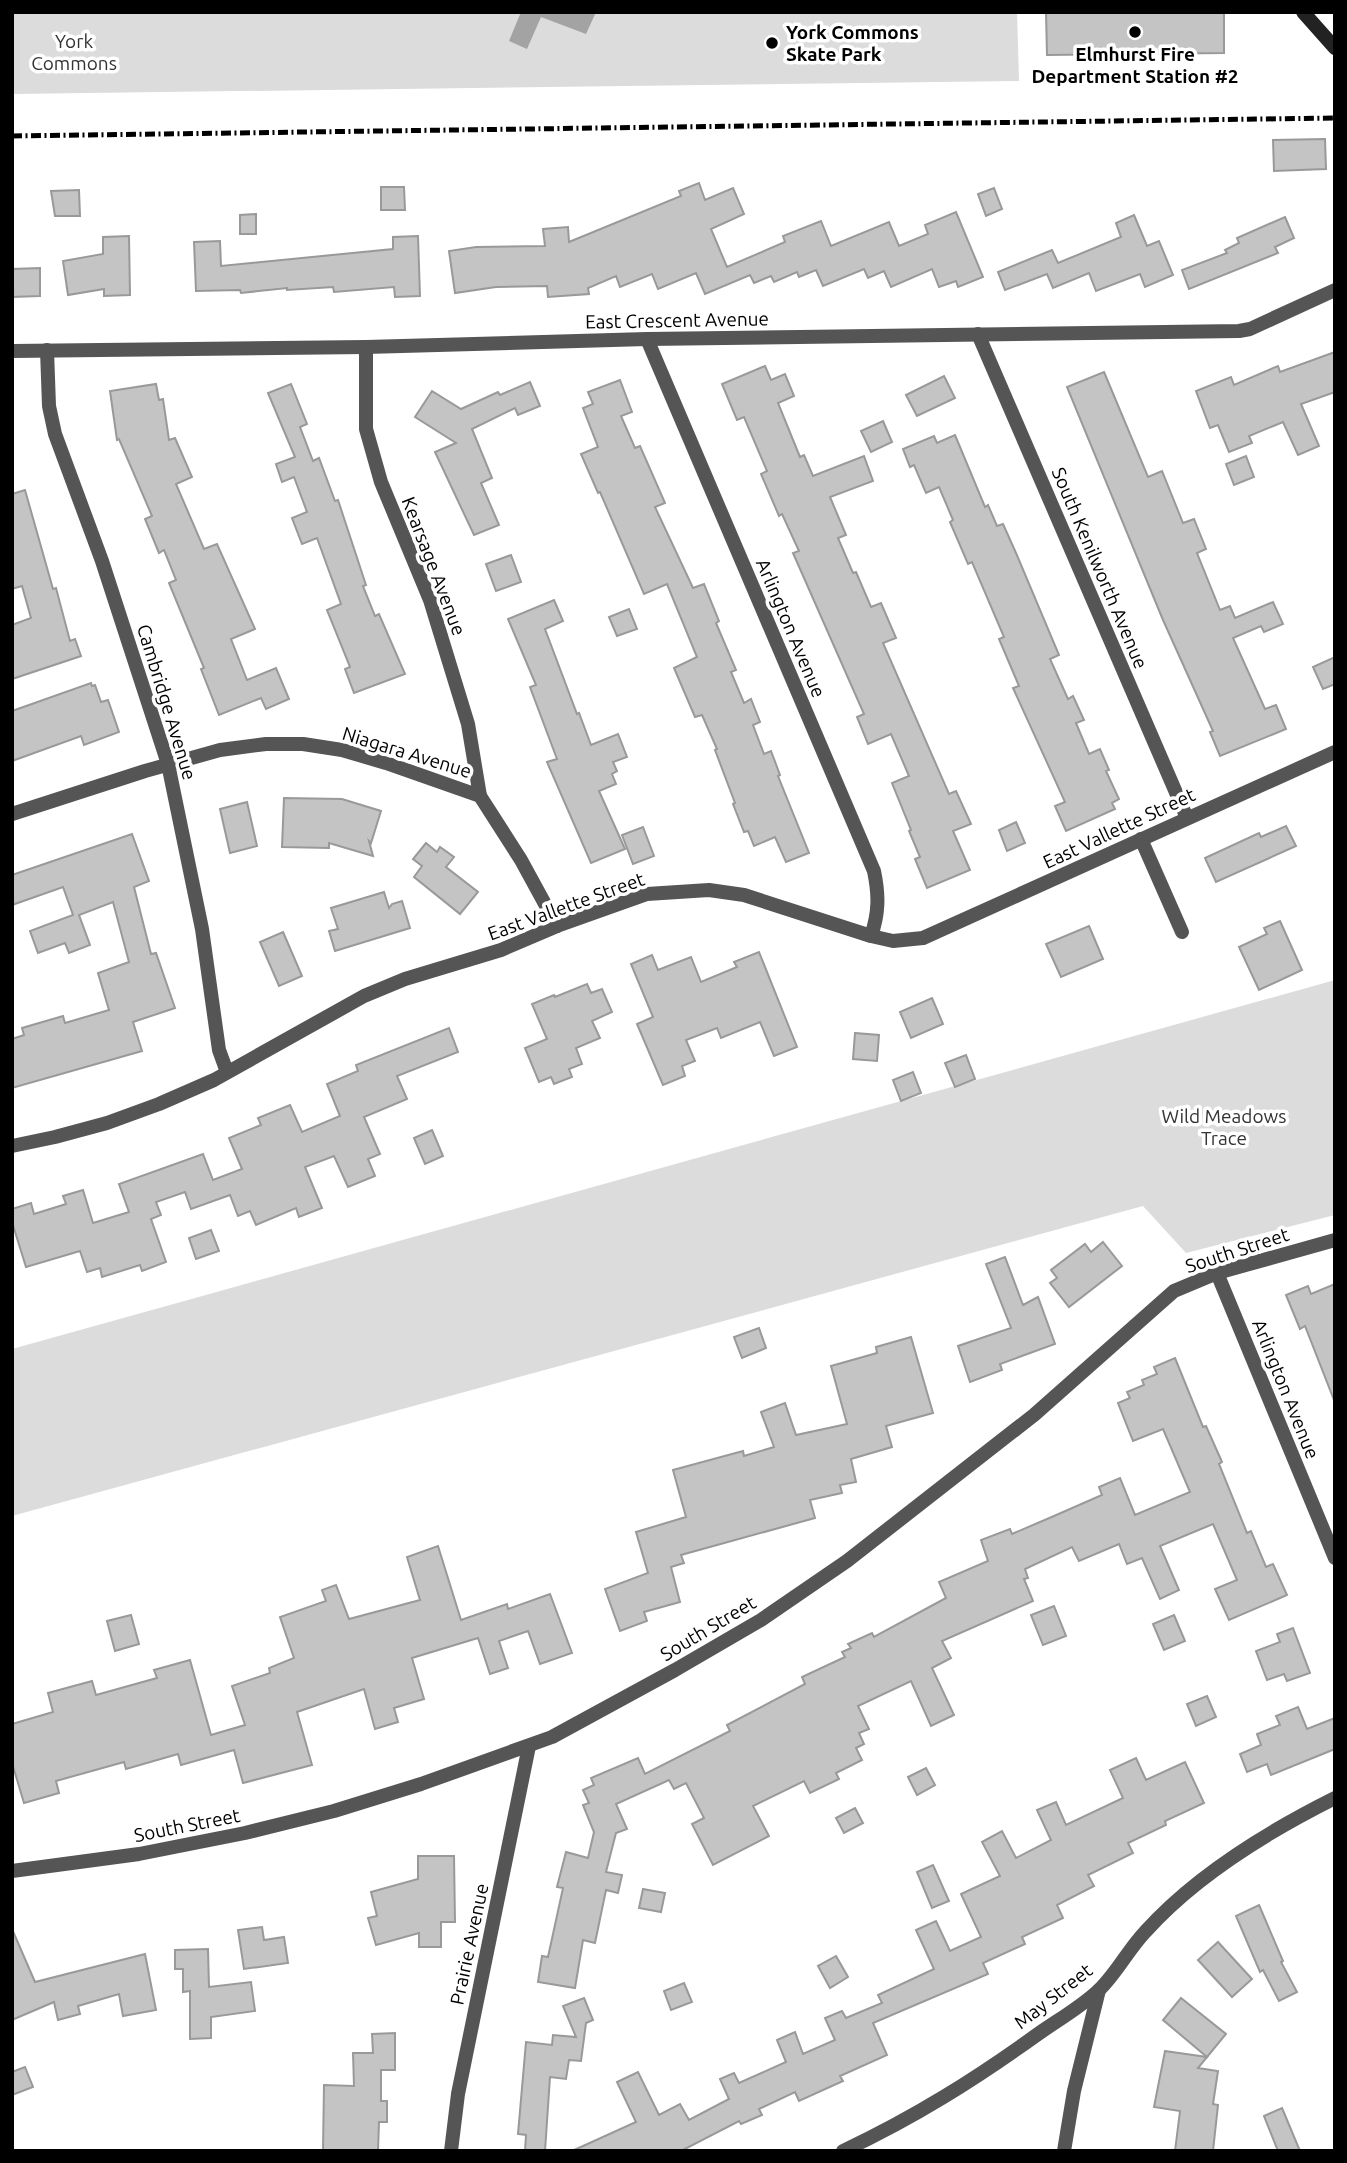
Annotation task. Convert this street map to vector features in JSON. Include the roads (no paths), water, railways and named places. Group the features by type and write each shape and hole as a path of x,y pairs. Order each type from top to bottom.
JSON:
{"main road":[{"path":"1303,12 1329,35 1335,48"}],"street":[{"name":"East Crescent Avenue","path":"12,351 366,348 647,339 1239,331 1250,330 1335,290"},
{"name":"South Kenilworth Avenue","path":"978,334 1187,818"},
{"name":"Arlington Avenue","path":"647,339 874,871 879,895 877,918 871,936"},
{"name":"Kearsage Avenue","path":"366,348 366,429 381,482 434,613 468,724 480,796"},
{"name":"Cambridge Avenue","path":"47,350 49,406 55,434 102,561 169,764 202,929 219,1050 227,1072"},
{"name":"Niagara Avenue","path":"12,814 169,764 237,747 303,744 342,750 386,762 480,796 521,860 557,926"},
{"name":"East Vallette Street","path":"12,1146 107,1123 159,1104 227,1072 364,996 405,979 501,950 557,926 647,894 709,890 744,895 871,936 893,941 923,938 1335,752"},
{"path":"1141,839 1182,932"},
{"name":"South Street","path":"12,1871 139,1854 245,1833 334,1811 421,1784 552,1737 761,1620 847,1562 1034,1415 1174,1291 1217,1273 1335,1240"},
{"name":"Arlington Avenue","path":"1217,1273 1335,1558"},
{"name":"Prairie Avenue","path":"451,2151 458,2094 529,1746"},
{"name":"May Street","path":"843,2151 901,2123 960,2088 1099,1990 1144,1932 1194,1886 1280,1828 1335,1798"},
{"path":"1064,2151 1074,2091 1099,1990"}],"railway":[{"path":"12,136 1335,118"}],"place":[{"name":"Elmhurst Fire Department Station #2","path":"1135,32"},
{"name":"York Commons Skate Park","path":"772,43"}],"park label":[{"name":"York Commons","path":"74,52"},
{"name":"Wild Meadows Trace","path":"1224,1127"}]}
